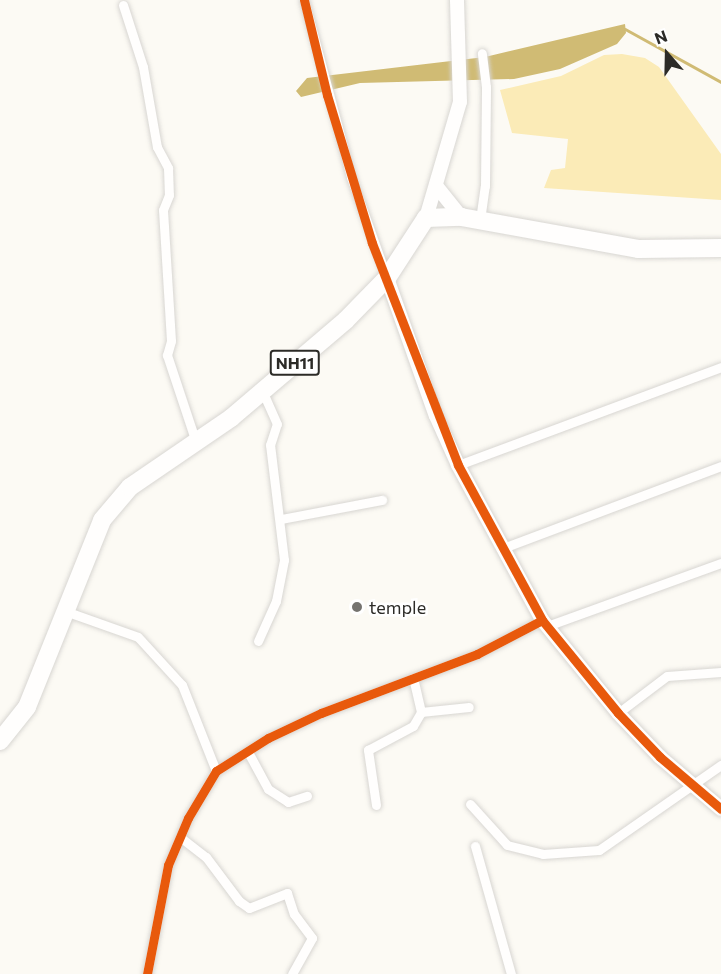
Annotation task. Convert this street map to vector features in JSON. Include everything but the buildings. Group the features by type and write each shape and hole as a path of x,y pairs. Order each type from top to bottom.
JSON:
{"highway":[{"path":"426,218 461,217 639,249 721,248"},
{"name":"NH11","path":"0,741 27,707 102,520 130,487 196,442 262,392 346,320 387,278 426,218"}],"street":[{"path":"304,0 327,95 372,243 387,278 436,416 458,465 544,623 618,713 721,809"},
{"path":"426,218 437,187 460,102 457,0"},
{"path":"123,5 143,67 157,147 168,168 169,195 163,210 171,341 167,355 196,442"},
{"path":"480,220 485,186 486,87 482,53"},
{"path":"437,187 461,217"},
{"path":"458,465 721,367"},
{"path":"258,640 276,601 284,560 281,519 270,445 277,424 262,392"},
{"path":"503,548 721,466"},
{"path":"281,519 382,500"},
{"path":"147,974 168,865 180,837 216,771 321,713 477,654 544,623 721,563"},
{"path":"65,611 138,637 182,685 216,771"},
{"path":"618,713 667,676 721,672"},
{"path":"376,805 368,750 413,726 421,712 413,678"},
{"path":"421,712 469,707"},
{"path":"248,752 268,789 288,802 307,796"},
{"path":"470,804 507,844 543,854 599,850 721,765"},
{"path":"180,837 206,857 239,901 249,908 287,893 294,914 312,938 292,974"},
{"path":"475,846 511,974"}],"shaded area":[{"path":"625,24 626,33 617,44 560,69 514,79 360,83 301,97 296,91 307,78 485,57"},
{"path":"622,54 645,58 659,67 721,154 721,200 544,188 551,170 565,168 568,139 512,133 500,90 561,76 604,55"}],"waterway":[{"path":"625,29 721,82"}],"cycle path":[{"path":"304,0 327,95 372,243 458,465 542,620 618,713 660,757 721,809"},
{"path":"147,974 168,865 188,818 216,771 268,738 321,713 477,654 542,620"}],"place":[{"name":"temple","path":"357,607"}]}
